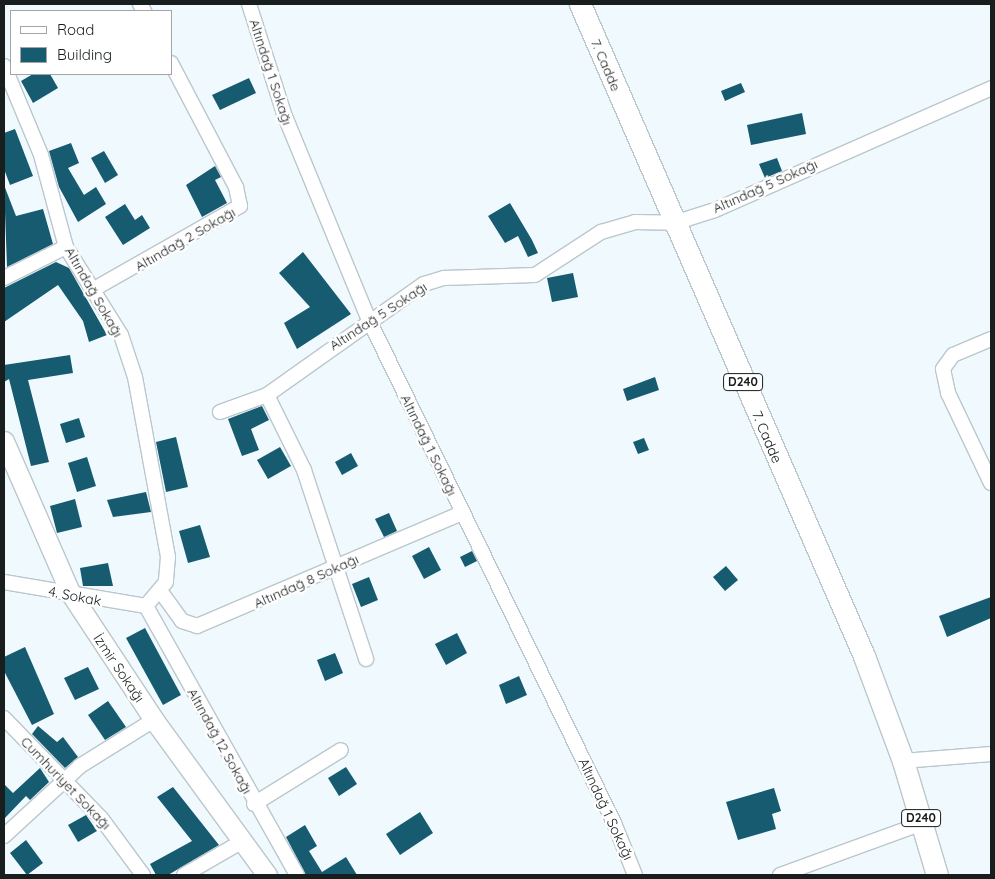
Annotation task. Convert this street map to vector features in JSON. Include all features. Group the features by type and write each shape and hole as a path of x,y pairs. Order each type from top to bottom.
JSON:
{"main road":[{"name":"7. Cadde","path":"580,4 864,656 903,761"},
{"name":"D240","path":"903,761 923,822 937,875"}],"street":[{"name":"Altındağ 1 Sokağı","path":"249,4 284,114 368,320 614,823 635,875"},
{"name":"Altındağ 2 Sokağı","path":"94,290 240,206 236,187 172,65"},
{"name":"Altındağ Sokağı","path":"4,66 41,155 66,247 121,335 134,377 166,539 168,571 161,592"},
{"name":"Altındağ 5 Sokağı","path":"220,412 267,396 368,320 434,281 523,278 601,232 635,222 674,223 759,192 830,156 991,88"},
{"path":"4,278 66,247"},
{"path":"991,339 953,355 942,369 948,394 991,484"},
{"path":"267,396 301,464 333,569 366,659"},
{"name":"İzmir Sokağı","path":"4,441 71,594 154,720 267,875"},
{"name":"Altındağ 8 Sokağı","path":"161,592 182,621 197,626 462,512"},
{"name":"4. Sokak","path":"4,582 146,606"},
{"path":"146,606 161,592"},
{"name":"Altındağ 12 Sokağı","path":"146,606 254,804 297,875"},
{"name":"Cumhuriyet Sokağı","path":"4,718 101,818 143,875"},
{"path":"4,836 64,781 154,720"},
{"path":"254,804 341,750"},
{"path":"903,761 991,754"},
{"path":"780,875 923,822"},
{"path":"184,875 243,841"}],"building":[{"path":"31,75 51,75 58,88 33,103 21,81"},
{"path":"249,78 256,93 220,110 212,95"},
{"path":"741,83 745,92 725,101 721,91"},
{"path":"802,113 806,134 751,145 747,125"},
{"path":"15,129 33,176 10,185 4,169 4,133"},
{"path":"71,143 79,163 68,168 84,195 96,187 106,204 78,222 59,187 49,151"},
{"path":"104,151 118,175 105,183 91,158"},
{"path":"777,158 782,171 765,178 759,164"},
{"path":"215,166 221,177 215,180 227,203 202,217 186,185"},
{"path":"4,185 16,216 43,209 53,244 7,267"},
{"path":"510,203 538,253 528,257 518,236 505,243 488,216"},
{"path":"125,204 135,220 142,215 150,228 123,245 105,217"},
{"path":"303,252 351,314 297,349 284,323 310,307 279,273"},
{"path":"56,262 69,268 107,335 89,342 83,321 58,285 4,322 4,288"},
{"path":"573,273 578,297 552,302 547,278"},
{"path":"70,355 73,373 28,380 49,462 31,466 9,379 4,382 4,365"},
{"path":"655,377 659,390 627,401 623,389"},
{"path":"262,406 269,420 251,429 259,450 242,456 228,419"},
{"path":"79,418 85,437 66,443 60,424"},
{"path":"176,437 188,487 166,492 156,442"},
{"path":"644,438 649,450 638,454 633,442"},
{"path":"280,447 291,466 268,479 257,460"},
{"path":"351,453 358,466 342,475 335,462"},
{"path":"87,457 96,486 77,492 68,463"},
{"path":"146,492 151,512 113,517 107,500"},
{"path":"75,499 82,527 57,533 50,506"},
{"path":"389,513 397,531 384,537 375,519"},
{"path":"200,525 210,557 188,563 179,531"},
{"path":"429,547 441,570 424,579 412,556"},
{"path":"472,551 477,561 465,567 460,557"},
{"path":"108,563 113,586 83,586 80,568"},
{"path":"726,566 738,580 725,591 713,577"},
{"path":"369,577 378,600 361,607 352,584"},
{"path":"991,597 991,618 947,637 939,616"},
{"path":"145,628 181,695 163,705 126,638"},
{"path":"457,633 467,653 446,665 435,644"},
{"path":"25,647 54,714 32,725 4,671 4,657"},
{"path":"335,653 343,673 325,681 317,660"},
{"path":"88,667 99,689 75,700 64,678"},
{"path":"519,676 527,695 506,704 499,685"},
{"path":"108,701 126,727 105,740 88,715"},
{"path":"38,726 57,742 63,737 78,757 65,768 32,734"},
{"path":"346,767 357,784 339,796 328,778"},
{"path":"40,768 49,782 30,800 26,796 4,819 4,784 13,793"},
{"path":"173,787 219,845 168,875 156,875 150,864 192,841 157,797"},
{"path":"774,788 781,811 772,814 776,829 738,840 726,802"},
{"path":"420,812 433,833 400,855 386,834"},
{"path":"86,815 97,831 78,842 68,825"},
{"path":"305,825 317,846 309,851 322,872 346,857 357,875 306,875 286,837"},
{"path":"26,840 43,863 27,875 10,853"}]}
